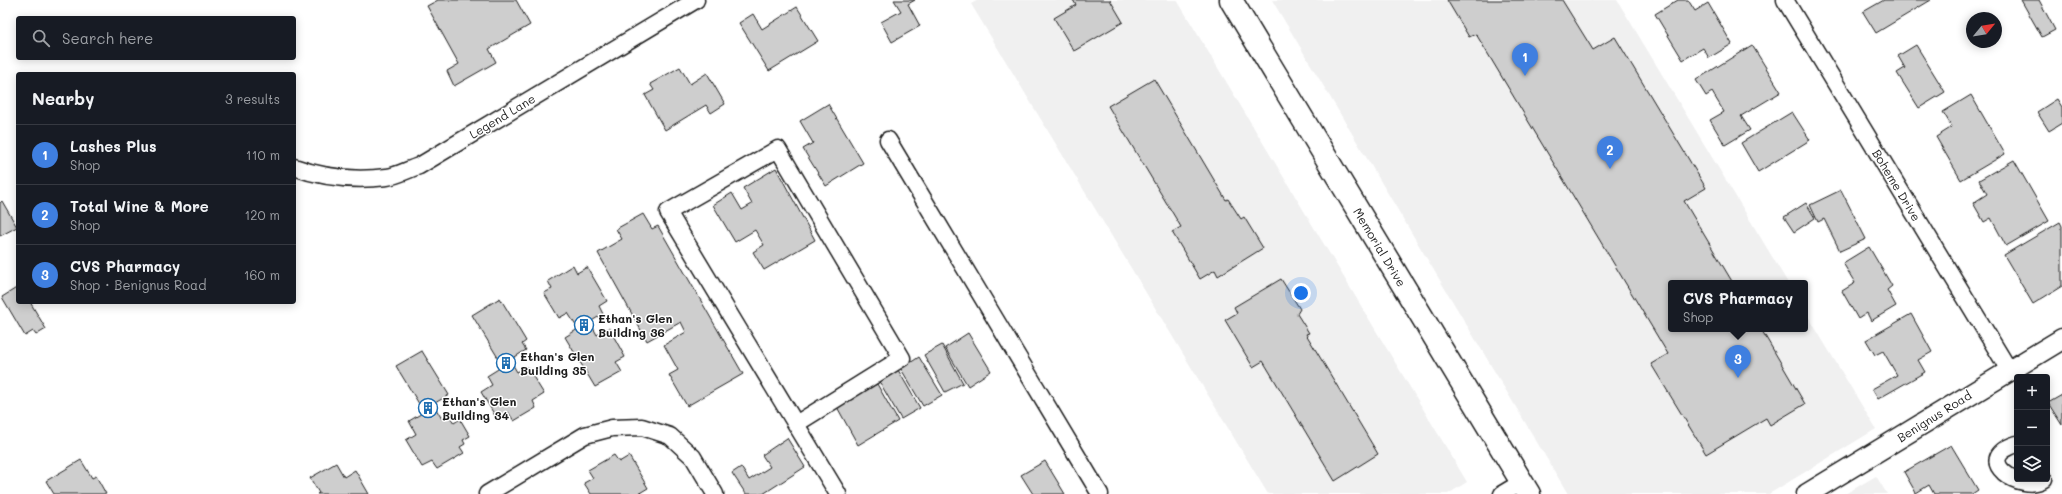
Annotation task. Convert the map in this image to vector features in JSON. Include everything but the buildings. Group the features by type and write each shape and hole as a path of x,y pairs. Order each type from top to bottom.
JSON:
{"main road":[{"name":"Memorial Drive","path":"1231,0 1526,488"}],"street":[{"name":"Legend Lane","path":"296,168 312,174 345,179 388,177 419,166 696,0"},
{"name":"Boheme Drive","path":"1785,0 2009,370"},
{"path":"888,140 1100,494"},
{"path":"796,424 902,358 778,149 668,212 838,494"},
{"name":"Benignus Road","path":"1807,494 2062,339"},
{"path":"487,494 585,435 612,428 642,427 670,436 693,457 715,494"},
{"path":"2014,445 2008,448 1999,461 1999,476 2003,483 2015,492 2030,491 2041,487"},
{"path":"1502,494 1526,488"}],"shaded area":[{"path":"978,0 1177,0 1467,482 1448,494 1268,494 971,4"},
{"path":"1272,0 1617,0 1786,280 1668,280 1668,332 1808,332 1808,316 1876,429 1769,494 1568,494"},
{"path":"1876,476 1887,494 1845,494"}],"place":[{"name":"Lashes Plus","path":"1525,76"},
{"name":"Total Wine & More","path":"1610,169"},
{"name":"Ethan's Glen Building 36","path":"584,325"},
{"name":"Ethan's Glen Building 35","path":"506,363"},
{"name":"CVS Pharmacy","path":"1738,378"},
{"name":"Ethan's Glen Building 34","path":"428,408"}]}
